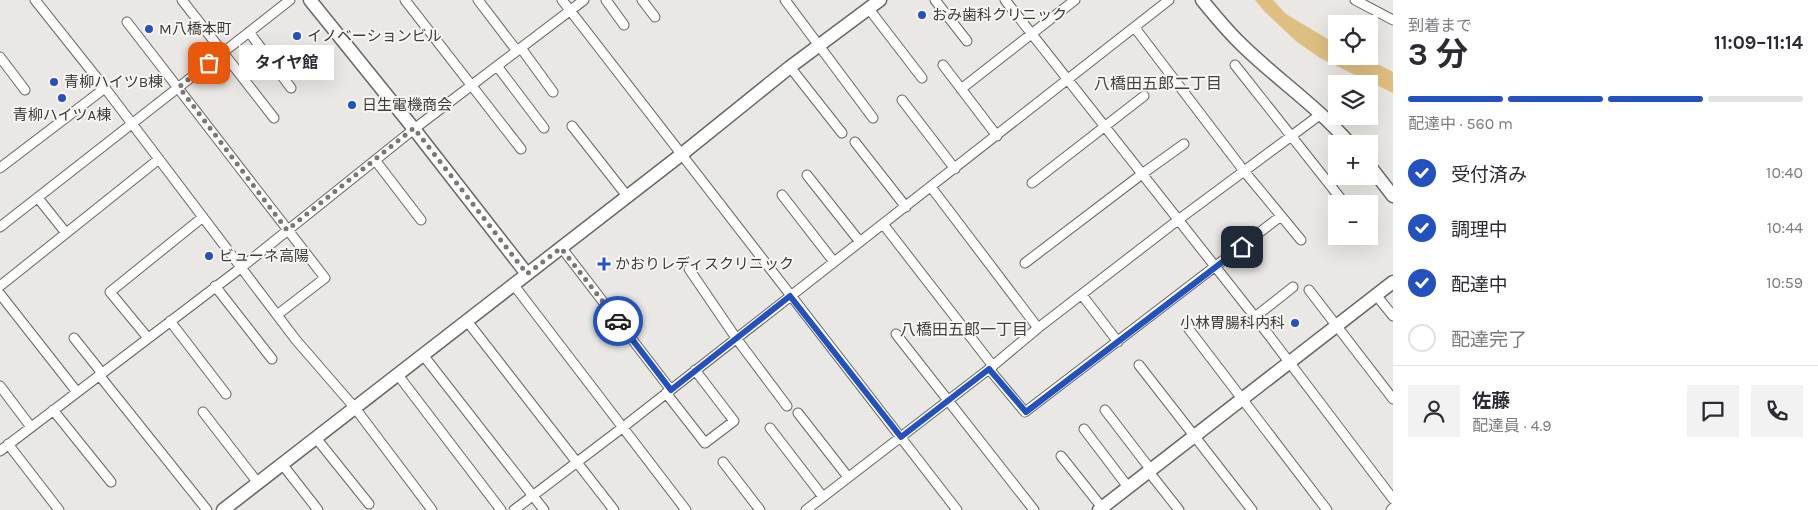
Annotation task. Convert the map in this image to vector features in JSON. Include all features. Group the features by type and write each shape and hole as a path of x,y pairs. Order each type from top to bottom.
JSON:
{"street":[{"path":"35,0 242,266 296,340 355,408 432,510"},
{"path":"182,0 224,51 274,118"},
{"path":"0,227 290,0"},
{"path":"310,0 414,128 527,274"},
{"path":"405,0 521,150"},
{"path":"478,0 553,92"},
{"path":"562,0 957,510"},
{"path":"0,451 242,266 414,128 584,0"},
{"path":"606,0 624,25"},
{"path":"642,0 655,17"},
{"path":"785,0 873,118"},
{"path":"223,510 682,154 790,66 880,0"},
{"path":"935,0 967,42"},
{"path":"1005,0 1255,317 1393,499"},
{"path":"961,89 1075,0"},
{"path":"514,510 577,463 1170,0"},
{"path":"1202,0 1243,47 1322,114 1342,135"},
{"path":"1355,0 1393,20"},
{"path":"869,9 922,78"},
{"path":"127,22 325,278 277,315"},
{"path":"1135,28 1244,171 1301,240"},
{"path":"248,32 291,88"},
{"path":"0,57 26,90"},
{"path":"1235,65 1338,195"},
{"path":"497,66 544,128"},
{"path":"790,66 842,133"},
{"path":"943,66 997,136"},
{"path":"0,168 105,88"},
{"path":"1032,183 1144,96"},
{"path":"902,100 955,169"},
{"path":"806,510 1178,220 1322,114"},
{"path":"572,126 627,196"},
{"path":"855,142 906,207"},
{"path":"1025,264 1184,144"},
{"path":"0,286 159,159"},
{"path":"375,160 421,220"},
{"path":"807,175 860,242"},
{"path":"1378,177 1393,196"},
{"path":"931,187 1038,328"},
{"path":"782,195 834,262"},
{"path":"38,198 66,233"},
{"path":"883,224 1026,412 1281,216"},
{"path":"148,338 110,292 203,217"},
{"path":"561,248 668,391 704,444 734,421 695,370"},
{"path":"689,269 736,338 787,406"},
{"path":"1061,456 1102,509 1393,282"},
{"path":"513,284 686,510"},
{"path":"216,286 272,359"},
{"path":"1255,317 1293,287"},
{"path":"1310,290 1393,399"},
{"path":"0,294 77,392"},
{"path":"1082,295 1118,342"},
{"path":"1376,295 1393,316"},
{"path":"170,321 226,394"},
{"path":"467,321 614,510"},
{"path":"1188,328 1241,400 1327,510"},
{"path":"896,334 1034,510"},
{"path":"74,338 207,510"},
{"path":"423,355 544,510"},
{"path":"1139,365 1252,510"},
{"path":"398,375 501,510"},
{"path":"0,386 31,427"},
{"path":"53,410 111,482"},
{"path":"1105,410 1179,510"},
{"path":"203,412 258,483"},
{"path":"798,413 848,477"},
{"path":"770,428 823,496"},
{"path":"1084,429 1128,487"},
{"path":"316,438 368,504"},
{"path":"8,444 58,510"},
{"path":"723,462 760,510"},
{"path":"282,464 318,510"}],"shaded area":[{"path":"1255,0 1273,0 1286,14 1328,39 1328,62 1297,42"},
{"path":"1378,64 1393,72 1393,93 1378,86 1378,75 1355,75 1335,65"}],"way so far":[{"path":"209,63 179,87 287,230 414,128 527,274 561,248 618,321"}],"place":[{"name":"おみ歯科クリニック","path":"922,15"},
{"name":"M八橋本町","path":"149,29"},
{"name":"イノベーションビル","path":"297,36"},
{"name":"タイヤ館","path":"209,63"},
{"name":"青柳ハイツB棟","path":"54,82"},
{"name":"青柳ハイツA棟","path":"62,98"},
{"name":"日生電機商会","path":"352,105"},
{"name":"ビューネ高陽","path":"209,256"},
{"name":"かおりレディスクリニック","path":"604,264"},
{"name":"小林胃腸科内科","path":"1295,323"}],"district":[{"name":"八橋田五郎二丁目","path":"1158,83"},
{"name":"八橋田五郎一丁目","path":"964,329"}],"route":[{"path":"618,321 671,390 790,296 901,437 989,369 1026,412 1242,247"}]}
